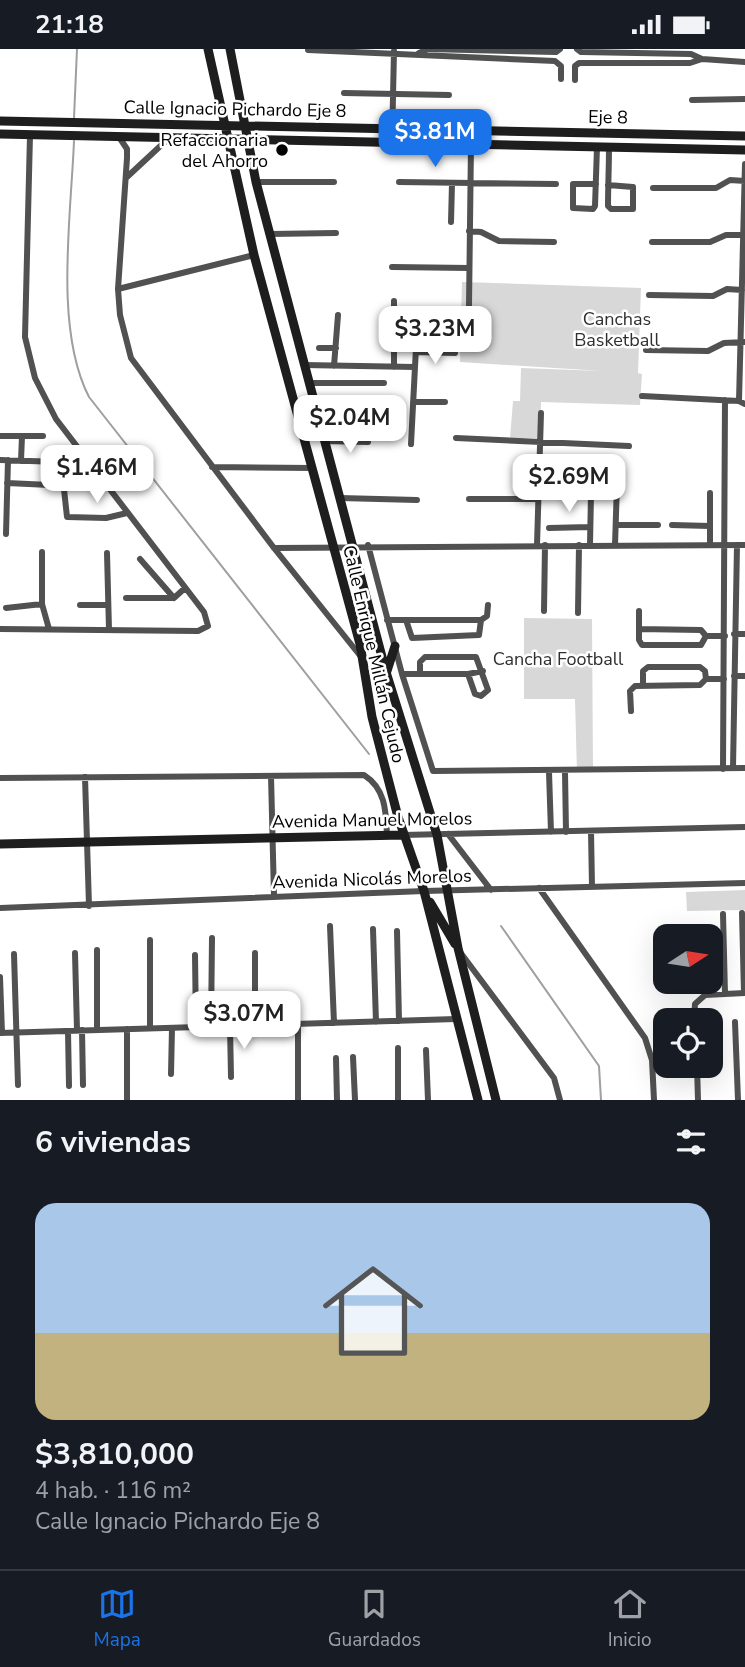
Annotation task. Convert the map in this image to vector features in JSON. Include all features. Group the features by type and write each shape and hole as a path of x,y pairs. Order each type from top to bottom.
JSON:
{"main road":[{"name":"Calle Enrique Millán Cejudo","path":"208,49 254,255 363,660 372,717 403,835 424,891"},
{"name":"Calle Enrique Millán Cejudo","path":"230,49 256,182 386,672 437,835 458,948"},
{"name":"Calle Ignacio Pichardo Eje 8","path":"0,121 470,129"},
{"name":"Eje 8","path":"470,129 745,136"},
{"name":"Calle Ignacio Pichardo Eje 8","path":"0,134 471,144"},
{"name":"Eje 8","path":"471,144 745,150"},
{"path":"386,672 395,646"},
{"name":"Avenida Manuel Morelos","path":"0,844 403,835"},
{"path":"424,891 458,948 496,1100"},
{"path":"424,891 478,1100"}],"street":[{"path":"419,54 428,49 556,52 560,49"},
{"path":"577,49 581,52 691,54 702,59 745,62"},
{"path":"307,50 394,51 429,57 555,61 561,67 561,79"},
{"path":"392,142 394,51"},
{"path":"575,80 575,66 579,63 690,63 702,59"},
{"path":"344,93 449,95"},
{"path":"692,100 745,99"},
{"path":"0,629 198,631 208,625 204,612 89,463 44,399 25,337 30,135"},
{"path":"119,136 127,149 127,177 118,289 123,335 136,368 363,660"},
{"path":"127,177 170,137"},
{"path":"469,306 471,144"},
{"path":"596,184 575,184 573,208 594,208 596,184 597,147"},
{"path":"608,185 630,185 634,189 633,209 609,208 608,185 609,147"},
{"path":"642,396 742,403 745,164"},
{"path":"653,188 716,188 730,180 744,181"},
{"path":"256,182 334,183"},
{"path":"399,182 556,184"},
{"path":"451,222 452,183"},
{"path":"470,231 481,232 499,241 554,241"},
{"path":"270,234 336,233"},
{"path":"652,242 710,242 726,235 743,235"},
{"path":"118,289 254,255"},
{"path":"393,267 469,268"},
{"path":"649,295 713,296 727,289 742,290"},
{"path":"394,301 394,367"},
{"path":"411,444 418,309"},
{"path":"334,366 338,315"},
{"path":"646,350 708,351 724,343 743,342"},
{"path":"320,348 336,348"},
{"path":"416,352 455,353"},
{"path":"304,365 415,367"},
{"path":"309,383 384,383"},
{"path":"723,769 725,400"},
{"path":"413,402 444,402"},
{"path":"541,413 538,499 544,611"},
{"path":"0,436 43,436"},
{"path":"21,461 22,436"},
{"path":"456,438 629,446"},
{"path":"324,441 369,442"},
{"path":"6,534 7,483 4,460 89,463"},
{"path":"212,467 312,468"},
{"path":"63,480 67,517 106,518 127,513"},
{"path":"7,483 50,485"},
{"path":"615,545 617,484"},
{"path":"710,493 710,545"},
{"path":"590,545 591,494"},
{"path":"340,498 417,500"},
{"path":"469,499 538,499"},
{"path":"615,525 658,524"},
{"path":"671,525 710,526"},
{"path":"549,528 590,527"},
{"path":"274,548 368,545 745,545"},
{"path":"368,545 402,674 433,771 565,772 745,768"},
{"path":"578,613 579,545"},
{"path":"733,768 737,545"},
{"path":"42,552 42,604 50,629"},
{"path":"107,553 109,630"},
{"path":"140,559 174,598"},
{"path":"126,598 174,598 185,588"},
{"path":"6,608 42,604"},
{"path":"80,605 108,605"},
{"path":"387,620 481,620 488,614 488,605"},
{"path":"639,611 639,642 644,645 701,645 706,636"},
{"path":"406,620 412,638 479,635 481,620"},
{"path":"639,629 701,630 706,636"},
{"path":"734,634 745,634"},
{"path":"706,636 725,636"},
{"path":"420,674 420,661 425,657 476,657 488,692 481,696 475,694 468,674"},
{"path":"643,685 643,671 648,667 700,667 705,671 706,679"},
{"path":"402,674 468,674 483,671"},
{"path":"734,676 745,676"},
{"path":"631,711 631,688 643,685 700,685 706,679 724,679"},
{"path":"549,772 551,832"},
{"path":"565,772 566,832"},
{"path":"0,778 355,774 372,780 383,800 387,836"},
{"path":"271,776 274,896"},
{"path":"85,777 89,906"},
{"name":"Avenida Manuel Morelos","path":"403,835 745,827"},
{"path":"591,831 592,887"},
{"path":"448,834 491,890"},
{"name":"Avenida Nicolás Morelos","path":"0,908 274,896 745,883"},
{"path":"539,888 645,1038 652,1060 654,1100"},
{"path":"695,1008 699,999 745,993 742,913"},
{"path":"723,914 725,994"},
{"path":"330,926 334,1023"},
{"path":"373,929 376,1022"},
{"path":"397,931 399,1021"},
{"path":"211,1027 212,938"},
{"path":"150,940 150,1028"},
{"path":"458,948 554,1078 560,1100"},
{"path":"97,950 97,1030"},
{"path":"75,953 83,1085"},
{"path":"255,953 255,1025"},
{"path":"14,954 18,1085"},
{"path":"195,955 196,1027"},
{"path":"0,977 1,1033 456,1019"},
{"path":"735,1022 738,1100"},
{"path":"298,1024 298,1100"},
{"path":"230,1026 231,1077"},
{"path":"171,1074 172,1028"},
{"path":"127,1029 127,1100"},
{"path":"68,1031 69,1086"},
{"path":"398,1048 398,1100"},
{"path":"426,1050 428,1100"},
{"path":"353,1057 355,1100"},
{"path":"336,1058 337,1100"},
{"path":"697,1078 698,1100"}],"green space":[{"name":"Canchas Basketball","path":"462,282 641,288 638,373 642,374 640,405 541,402 540,438 510,438 513,401 520,401 521,368 602,371 460,362"},
{"name":"Cancha Football","path":"524,618 592,619 593,771 577,772 575,699 524,699"},
{"path":"745,890 745,910 687,911 686,892"}],"waterway":[{"path":"74,118 77,49"},
{"path":"74,141 68,237 68,306 71,339 78,370 89,397 369,754"},
{"path":"501,926 599,1066 601,1100"}],"place":[{"name":"Refaccionaria del Ahorro","path":"282,150"}]}
